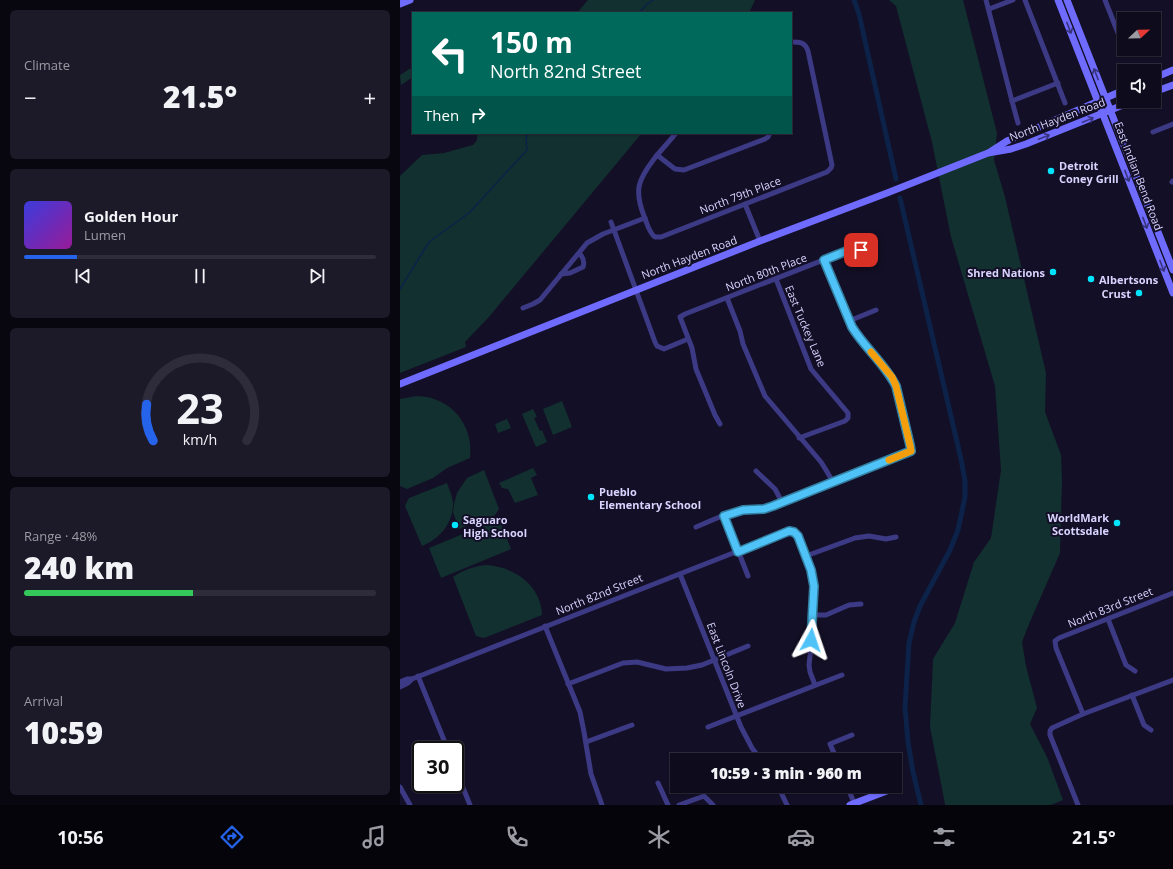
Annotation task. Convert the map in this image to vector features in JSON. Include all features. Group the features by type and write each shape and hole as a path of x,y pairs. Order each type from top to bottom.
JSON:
{"main road":[{"path":"400,4 410,0"},
{"name":"East Indian Bend Road","path":"1058,0 1173,293"},
{"name":"East Indian Bend Road","path":"1067,0 1173,270"},
{"path":"1161,75 1173,70"},
{"path":"1161,89 1173,85"},
{"name":"North Hayden Road","path":"988,154 1007,141 1117,93"},
{"name":"North Hayden Road","path":"400,384 760,241 988,154 1011,149 1117,107"},
{"path":"853,804 881,793"}],"street":[{"path":"986,0 1018,123"},
{"path":"989,9 1013,0"},
{"path":"1025,0 1065,103"},
{"path":"1105,0 1117,30"},
{"name":"North 79th Place","path":"645,218 650,232 655,237 661,237 827,172 831,168 832,165 828,144 808,51 804,44 792,42"},
{"path":"1012,101 1058,83"},
{"path":"1153,132 1173,124"},
{"path":"523,308 537,302 579,253 583,246 591,240 645,218 638,196 643,173 675,134"},
{"path":"658,155 675,168 684,170 765,139 770,134"},
{"path":"745,204 760,241"},
{"path":"611,222 655,342 660,348 664,349 688,339 694,353 696,369 720,424"},
{"name":"North 80th Place","path":"688,339 680,317 685,314 849,250 861,250"},
{"path":"561,274 570,273 583,267 583,257 579,253"},
{"path":"696,527 743,510 764,509 911,451 896,386 892,377 856,335 824,260"},
{"name":"East Tuckey Lane","path":"776,279 811,369 848,413 848,418 845,421 799,438"},
{"path":"727,298 740,331 743,344 765,396 799,438 821,462 833,482"},
{"path":"849,321 876,310"},
{"path":"756,471 775,489 782,502"},
{"path":"724,516 748,576"},
{"name":"North 82nd Street","path":"400,687 418,676 789,531 794,532 798,536 806,556"},
{"path":"815,685 809,665 814,586 811,570 806,556 855,538 869,536 886,539 896,537"},
{"name":"East Lincoln Drive","path":"680,574 736,716 745,736 756,753"},
{"name":"North 83rd Street","path":"1083,714 1056,648 1055,641 1059,638 1173,593"},
{"path":"813,615 826,614 849,605 861,604"},
{"path":"1108,619 1126,665 1135,671"},
{"path":"545,626 582,719 588,765 602,805"},
{"path":"568,684 622,663 644,663 661,668 677,669 695,666 714,660 748,646"},
{"path":"708,727 842,675"},
{"path":"418,676 444,741"},
{"name":"North 82nd Street","path":"400,682 407,679 412,679"},
{"path":"1078,805 1050,735 1052,728 1083,714 1173,680"},
{"path":"1132,695 1144,725 1151,730"},
{"path":"586,742 632,724"},
{"path":"833,753 830,744 852,735"},
{"path":"658,783 668,805"},
{"path":"400,787 410,805"},
{"path":"464,793 468,804"},
{"path":"781,793 787,805"},
{"path":"849,793 853,804"},
{"path":"679,805 704,796 713,805"}],"green space":[{"path":"588,0 755,0 749,12 578,12"},
{"path":"889,0 963,0 997,133 994,160 1005,197 1046,373 1045,412 1061,455 1062,480 1060,553 1022,642 1026,666 1037,708 1030,724 1047,757 1063,800 1051,805 945,805 930,727 933,659 955,623 974,562 991,538 1001,470 995,386 951,237 932,142 896,6"},
{"path":"411,68 412,78 401,85 400,75"},
{"path":"477,134 641,134 488,318 465,342 466,347 400,373 400,176 422,155 444,153 473,145 477,140"},
{"path":"417,396 440,401 450,407 458,415 464,424 468,435 470,458 447,468 433,478 407,489 400,486 400,399"},
{"path":"562,401 572,427 553,435 543,409"},
{"path":"533,409 537,417 534,418 540,431 542,430 547,442 536,447 522,414"},
{"path":"507,419 511,428 498,433 495,424"},
{"path":"533,468 537,475 531,478 538,495 515,503 508,489 502,488 499,483"},
{"path":"484,470 499,509 495,515 459,529 453,512 457,493 467,478"},
{"path":"447,483 453,502 451,516 445,529 435,539 422,546 405,506 409,498"},
{"path":"499,519 511,549 441,578 429,548"},
{"path":"487,565 507,569 524,580 537,595 542,615 484,638 476,636 453,577 469,569"}],"waterway":[{"path":"640,12 653,0"},
{"path":"854,0 859,14 896,179"},
{"path":"400,289 429,242 469,213 527,150 526,139 528,134"},
{"path":"900,198 965,481 965,497 958,530 950,550 920,606 909,643 905,707 908,742 921,805"}],"slow traffic":[{"path":"871,352 892,377 896,386 911,451 889,460"}],"place":[{"name":"Detroit Coney Grill","path":"1051,171"},
{"name":"Shred Nations","path":"1053,272"},
{"name":"Albertsons","path":"1091,279"},
{"name":"Crust","path":"1139,293"},
{"name":"Pueblo Elementary School","path":"591,497"},
{"name":"WorldMark Scottsdale","path":"1117,523"},
{"name":"Saguaro High School","path":"455,525"}],"route":[{"path":"811,640 814,586 811,570 798,536 794,532 789,531 738,552 724,516 732,512 764,509 773,506 911,451 899,396 892,377 856,335 824,260 849,250 861,250"}]}
